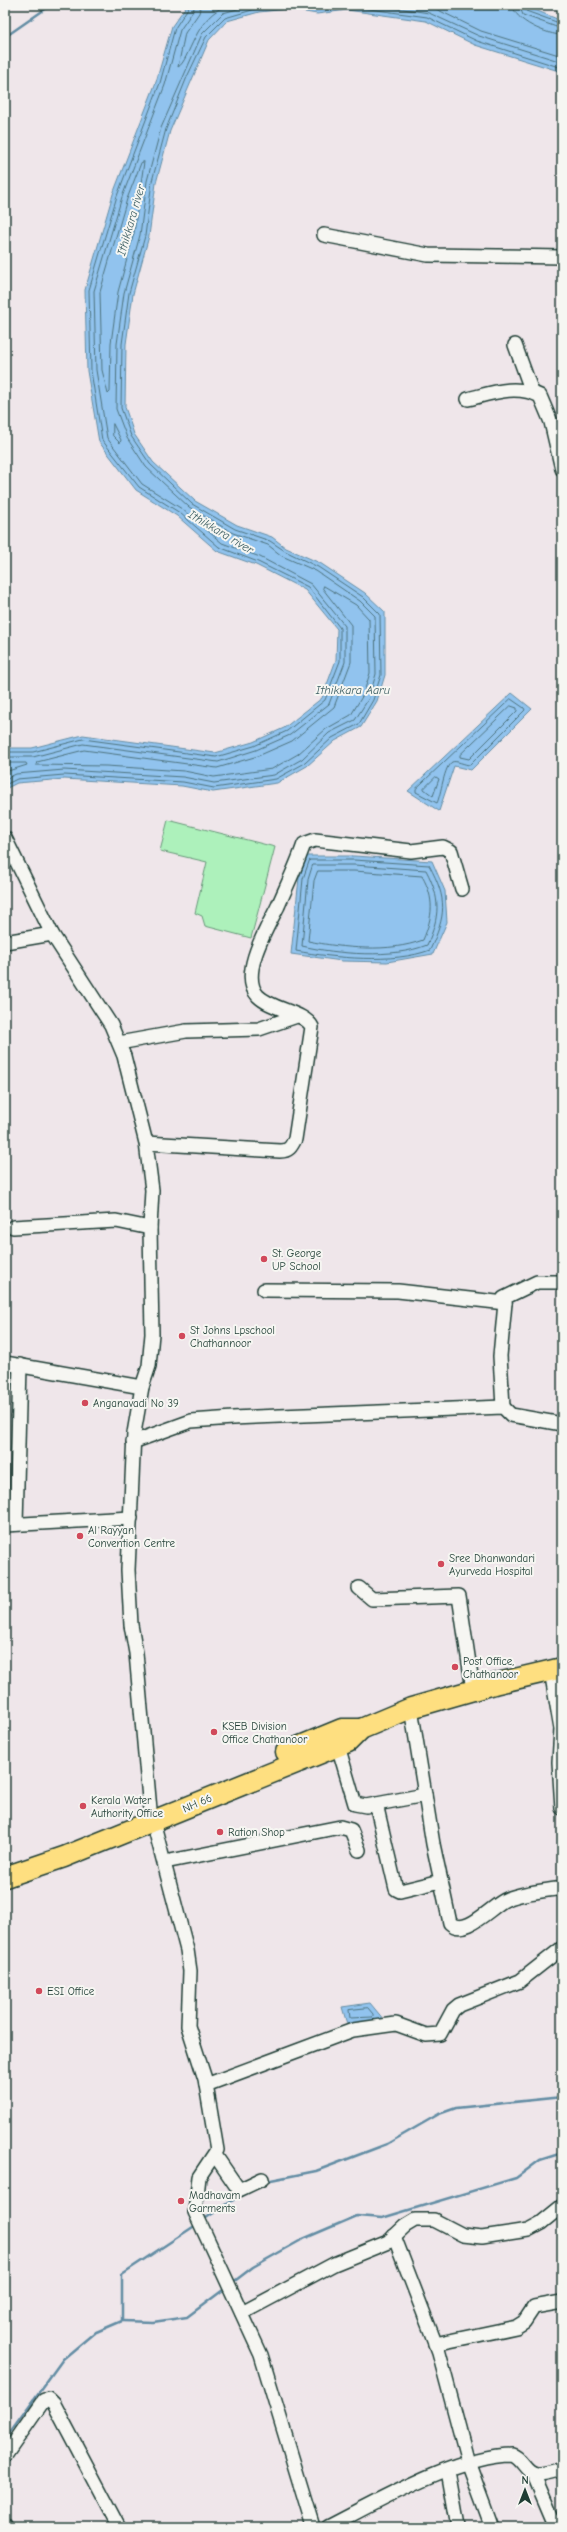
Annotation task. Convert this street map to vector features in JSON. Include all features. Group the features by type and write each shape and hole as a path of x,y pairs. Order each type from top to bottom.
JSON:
{"highway":[{"name":"NH 66","path":"5,1877 64,1857 337,1731 361,1729 411,1708 473,1690 556,1669"},
{"name":"NH 66","path":"5,1864 35,1856 152,1816 338,1746 348,1742 361,1729"}],"street":[{"path":"324,235 428,255 562,257"},
{"path":"515,345 532,392"},
{"path":"468,399 506,390 521,389 540,396 545,402 562,469"},
{"path":"5,838 52,934 97,1002 119,1043 124,1056 146,1143 152,1190 150,1228 152,1334 149,1366 142,1387 133,1442 128,1570 131,1625 152,1816 165,1862 190,1971 188,2026 206,2085 217,2150 199,2178 195,2212 203,2226 261,2355 313,2527"},
{"path":"146,1143 280,1152 288,1150 295,1139 312,1032 310,1023 269,1005 259,997 253,989 251,977 259,942 278,906 304,844 315,840 411,851 443,847 451,851 462,889"},
{"path":"5,942 52,934"},
{"path":"119,1043 186,1031 259,1029 297,1016"},
{"path":"12,1227 116,1221 150,1228"},
{"path":"562,1282 537,1282 504,1298 505,1303 500,1356 503,1407 511,1416 562,1424"},
{"path":"264,1290 398,1291 505,1303"},
{"path":"5,1363 142,1387"},
{"path":"20,1365 11,1524 131,1518"},
{"path":"133,1442 191,1421 503,1407"},
{"path":"360,1588 372,1599 459,1596 473,1690"},
{"path":"556,1669 561,1729 559,1762 562,1808"},
{"path":"411,1708 425,1795 450,1923 456,1926 471,1924 509,1898 562,1888"},
{"path":"338,1746 353,1802 359,1806 425,1795"},
{"path":"376,1804 396,1888 400,1891 441,1881"},
{"path":"165,1862 340,1827 351,1830 359,1850"},
{"path":"206,2085 353,2030 396,2024 426,2035 440,2034 444,2030 452,2010 459,2005 520,1981 562,1948"},
{"path":"215,2155 239,2190 262,2178"},
{"path":"242,2313 334,2264 379,2246 394,2236 405,2226 416,2220 442,2222 470,2237 528,2230 541,2223 562,2206"},
{"path":"394,2236 435,2344 468,2462 492,2527"},
{"path":"435,2344 516,2326 524,2322 534,2307 562,2302"},
{"path":"5,2456 44,2400 49,2399 54,2404 119,2527"},
{"path":"328,2527 398,2492 468,2462 498,2456 513,2456 533,2473 556,2527"},
{"path":"533,2473 562,2469"},
{"path":"448,2471 458,2527"}],"green space":[{"path":"168,820 275,847 251,938 205,926 202,916 195,913 207,862 160,851"}],"water":[{"name":"Ithikkara Aaru","path":"187,5 523,5 562,21 562,72 475,45 426,21 347,10 317,14 287,9 259,12 227,21 209,40 170,131 156,183 149,236 133,294 126,344 125,407 134,434 153,462 195,501 237,525 272,537 286,548 320,563 365,593 385,612 385,675 377,701 361,727 335,741 307,766 277,783 213,792 182,786 64,779 17,783 5,789 5,748 32,748 83,735 215,753 253,742 284,728 322,698 336,660 337,629 305,590 256,565 217,551 177,516 136,490 99,442 87,371 85,290 113,194 156,82 172,26"},
{"path":"512,693 532,709 471,770 454,766 439,811 408,791"},
{"path":"306,856 354,856 432,861 445,891 447,922 433,954 387,962 342,961 291,954 299,878"},
{"path":"370,2003 384,2020 347,2024 342,2007"}],"waterway":[{"path":"5,37 51,5"},
{"path":"266,2181 316,2171 387,2144 439,2114 456,2108 562,2097"},
{"path":"236,2280 253,2267 303,2239 357,2216 382,2218 516,2178 540,2160 562,2153"},
{"path":"203,2220 241,2195"},
{"path":"5,2439 63,2359 94,2333 122,2321 122,2274 196,2225"},
{"path":"122,2321 153,2322 187,2317 223,2290"}],"place":[{"name":"St. George UP School","path":"264,1259"},
{"name":"St Johns Lpschool Chathannoor","path":"182,1336"},
{"name":"Anganavadi No 39","path":"85,1403"},
{"name":"Al Rayyan Convention Centre","path":"80,1536"},
{"name":"Sree Dhanwandari Ayurveda Hospital","path":"441,1564"},
{"name":"Post Office, Chathanoor","path":"455,1667"},
{"name":"KSEB Division Office Chathanoor","path":"214,1732"},
{"name":"Kerala Water Authority Office","path":"83,1806"},
{"name":"Ration Shop","path":"220,1832"},
{"name":"ESI Office","path":"39,1991"},
{"name":"Madhavam Garments","path":"181,2201"}],"water label":[{"name":"Ithikkara river","path":"131,220"},
{"name":"Ithikkara river","path":"221,532"}]}
